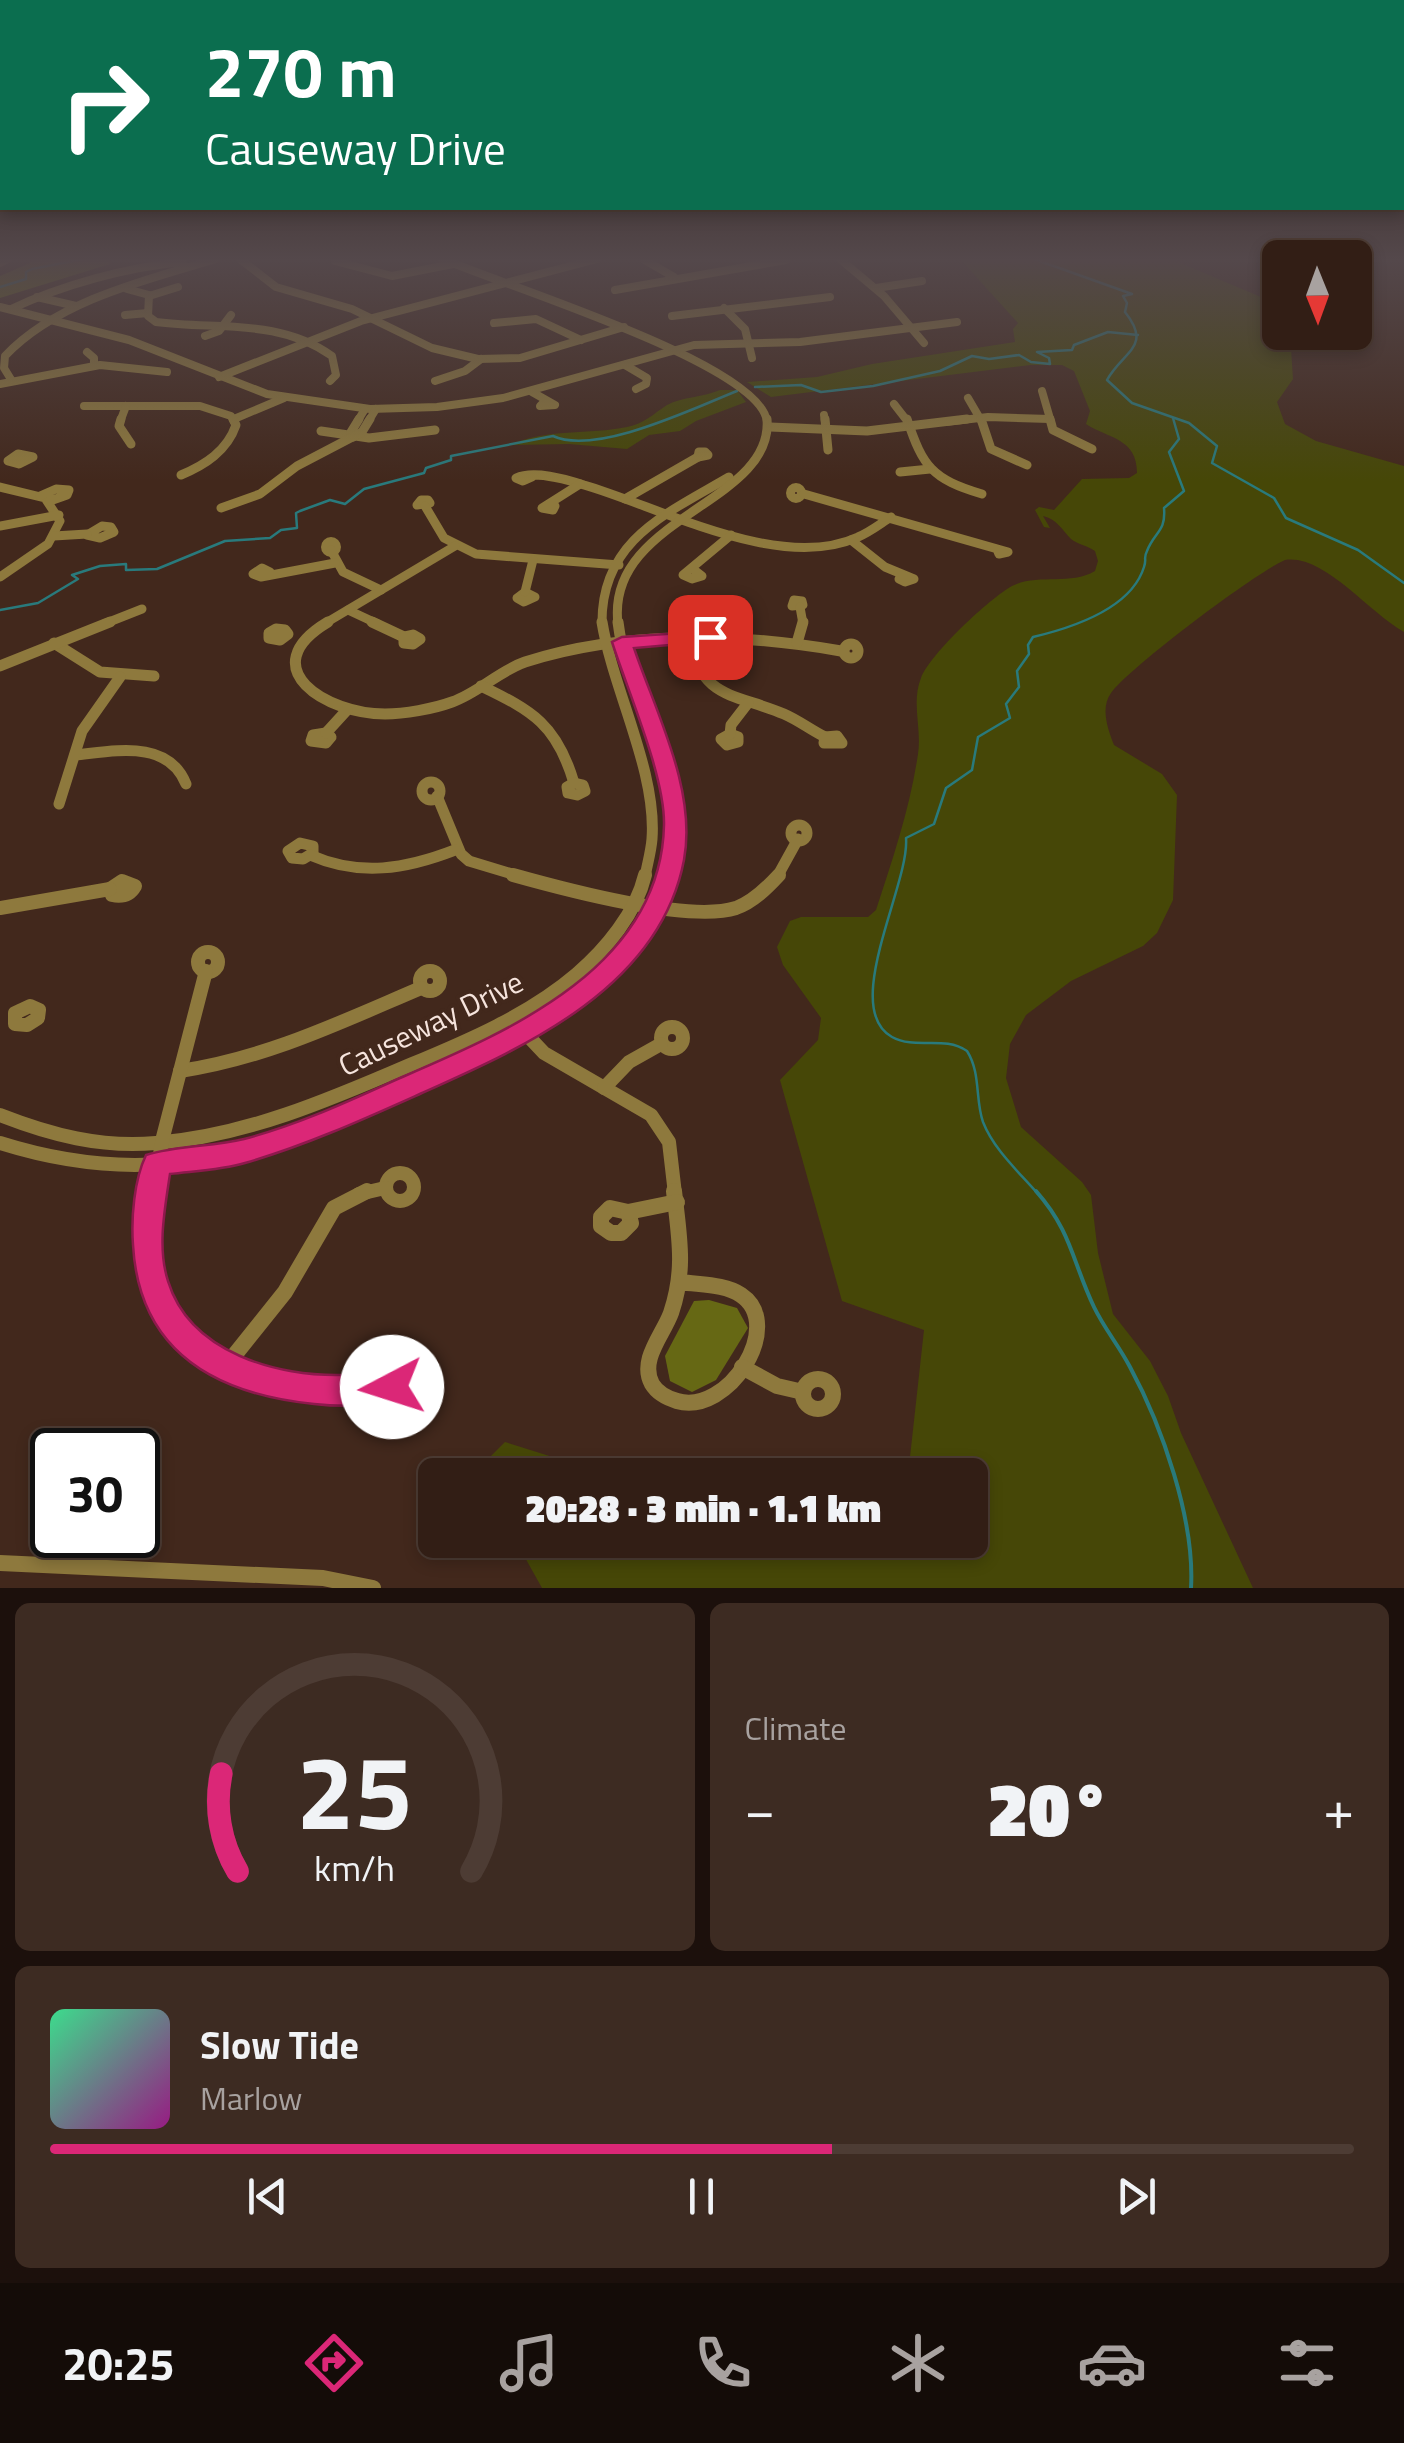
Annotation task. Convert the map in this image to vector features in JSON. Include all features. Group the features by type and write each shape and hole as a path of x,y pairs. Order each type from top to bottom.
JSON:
{"street":[{"path":"12,381 2,360 31,333"},
{"path":"102,333 141,344 279,397 376,409 451,406 532,392 700,344 806,341 870,333"},
{"path":"204,336 209,333"},
{"path":"281,333 307,341 332,356 336,374 330,381"},
{"path":"219,377 329,333"},
{"path":"402,333 432,348 481,360 515,359 605,333"},
{"path":"566,333 580,340"},
{"path":"635,333 750,393 762,407 769,430 911,429 975,418 1050,418"},
{"path":"746,333 752,358"},
{"path":"916,333 924,343"},
{"path":"0,338 20,339"},
{"path":"87,352 94,358 94,365"},
{"path":"435,381 465,371 481,360"},
{"path":"625,364 647,378 646,384 636,389"},
{"path":"0,384 94,365 167,372"},
{"path":"1042,391 1058,435 1092,449"},
{"path":"532,392 544,402"},
{"path":"84,406 200,406 232,418 279,397"},
{"path":"968,398 991,448 1008,460 1026,465"},
{"path":"894,404 904,412 915,448 930,469 960,488 982,494"},
{"path":"126,406 119,426 131,444"},
{"path":"353,437 351,432 365,408"},
{"path":"221,508 260,494 297,466 362,432 376,409"},
{"path":"824,415 828,450"},
{"path":"182,475 198,468 224,446 235,431 232,418"},
{"path":"321,432 382,438 435,430"},
{"name":"Causeway Drive","path":"0,1115 79,1139 161,1143 242,1131 288,1117 512,1019 578,972 614,933 634,900 651,857 653,805 604,644 598,604 613,564 638,536 733,483 762,451 769,430"},
{"path":"625,498 698,456"},
{"path":"900,472 930,469"},
{"path":"532,477 580,484 731,535 776,544 816,546 851,540 874,531 891,517"},
{"path":"551,504 580,484"},
{"path":"0,487 45,498 59,515"},
{"path":"804,494 997,549"},
{"path":"425,506 438,532 455,546 486,556 628,566"},
{"path":"0,526 59,515"},
{"path":"0,577 34,555 54,536 59,515"},
{"name":"Causeway Drive","path":"0,1144 76,1162 157,1164 228,1154 293,1136 525,1033 577,999 607,972 642,930 656,905 675,844 674,802 622,642 616,604 628,566 675,516"},
{"path":"54,536 87,534"},
{"path":"693,569 699,558 731,535"},
{"path":"851,540 875,562 901,576"},
{"path":"455,546 307,638 296,664 301,683 317,698 347,710 372,714 415,712 452,702 541,656 604,644 690,637 797,642 842,651"},
{"path":"331,550 335,563 352,578 381,590"},
{"path":"524,592 533,560"},
{"path":"270,572 335,563"},
{"path":"797,642 804,620 800,607"},
{"path":"0,666 142,609"},
{"path":"348,610 404,637"},
{"path":"287,636 307,638"},
{"path":"690,637 698,674 720,692 784,714 825,737"},
{"path":"54,643 84,668 120,678 154,676"},
{"path":"59,804 86,724 120,678"},
{"path":"481,686 525,708 553,728 567,753 574,783"},
{"path":"730,734 731,726 748,704"},
{"path":"326,733 347,710"},
{"path":"75,755 123,751 158,754 179,766 186,784"},
{"path":"437,796 448,840 455,850 480,866 704,913 746,904 775,878 794,854 798,839"},
{"path":"310,856 348,868 380,870 423,863 455,850"},
{"path":"0,908 110,889"},
{"path":"206,970 157,1164 147,1226 151,1280 175,1328 203,1354 225,1367 259,1381 303,1389 365,1390 390,1383"},
{"path":"180,1071 228,1064 275,1050 421,988"},
{"path":"512,1019 566,1067 652,1114 664,1129 673,1156 683,1253 681,1282 670,1316 649,1355 652,1384 674,1402 695,1406 724,1392 759,1334 755,1310 734,1292 681,1282"},
{"path":"604,1088 629,1062 661,1044"},
{"path":"225,1367 293,1282 324,1218 356,1194 385,1188"},
{"path":"628,1212 677,1202"},
{"path":"742,1366 777,1386 803,1392"},
{"path":"0,1563 216,1581 323,1578 374,1588"}],"shaded area":[{"path":"1014,333 1262,333 1262,350 1291,350 1293,379 1277,402 1285,424 1316,441 1404,466 1404,632 1330,575 1300,561 1285,560 1194,622 1111,693 1106,712 1114,745 1162,774 1177,795 1173,900 1157,933 1143,946 1071,981 1026,1015 1010,1044 1006,1078 1021,1127 1082,1182 1091,1195 1098,1253 1113,1314 1150,1361 1168,1396 1181,1433 1253,1588 542,1588 525,1558 988,1558 988,1458 910,1458 924,1330 842,1301 780,1080 818,1040 821,1018 783,965 777,947 790,921 801,917 868,917 876,910 915,774 921,678 962,628 1012,586 1032,580 1075,578 1095,571 1095,551 1073,541 1055,522 1043,516 1050,528 1044,527 1035,510 1054,510 1082,479 1129,478 1137,473 1136,461 1127,446 1086,424 1090,411 1074,371 1062,365 1031,365 771,397 747,382 817,377 872,364 1015,342"},
{"path":"720,390 737,390 746,402 680,431 649,435 627,449 511,445 538,436 633,426 673,402"},
{"path":"709,1300 737,1308 748,1328 716,1380 692,1392 670,1381 665,1356 694,1301"},
{"path":"505,1442 556,1458 489,1458"}],"waterway":[{"path":"755,387 801,385 821,392 873,386 940,371 972,356 989,359 1019,355 1031,362 1050,364 1049,358 1037,352 1072,350 1074,345 1105,333"},
{"path":"1119,333 1136,335"},
{"path":"1136,335 1132,348 1107,380 1132,403 1189,423 1217,446 1212,463 1274,498 1286,518 1358,550 1404,583"},
{"path":"0,610 38,603 78,579 72,575 100,566 126,564 126,570 157,569 225,541 270,538 281,530 297,528 296,513 300,511 330,500 345,504 364,489 424,473 426,468 451,460 451,456 553,436 571,441 619,435 737,391"},
{"path":"1038,1194 994,1142 983,1122 974,1068 967,1051 949,1044 892,1037 878,1022 873,1000 875,973 906,838 934,824 946,788 972,770 978,737 1010,718 1006,704 1019,687 1017,671 1029,654 1028,645 1033,637 1098,614 1137,582 1150,544 1162,527 1164,508 1184,491 1169,452 1179,439 1173,418"},
{"path":"1036,1191 1057,1220 1094,1307 1154,1417 1182,1504 1191,1588"}],"route":[{"path":"392,1387 390,1383 345,1391 270,1384 225,1367 189,1342 170,1320 151,1280 147,1226 157,1164 242,1152 321,1126 505,1044 554,1016 607,972 642,930 662,894 672,860 676,823 674,802 622,642 710,637"}]}
